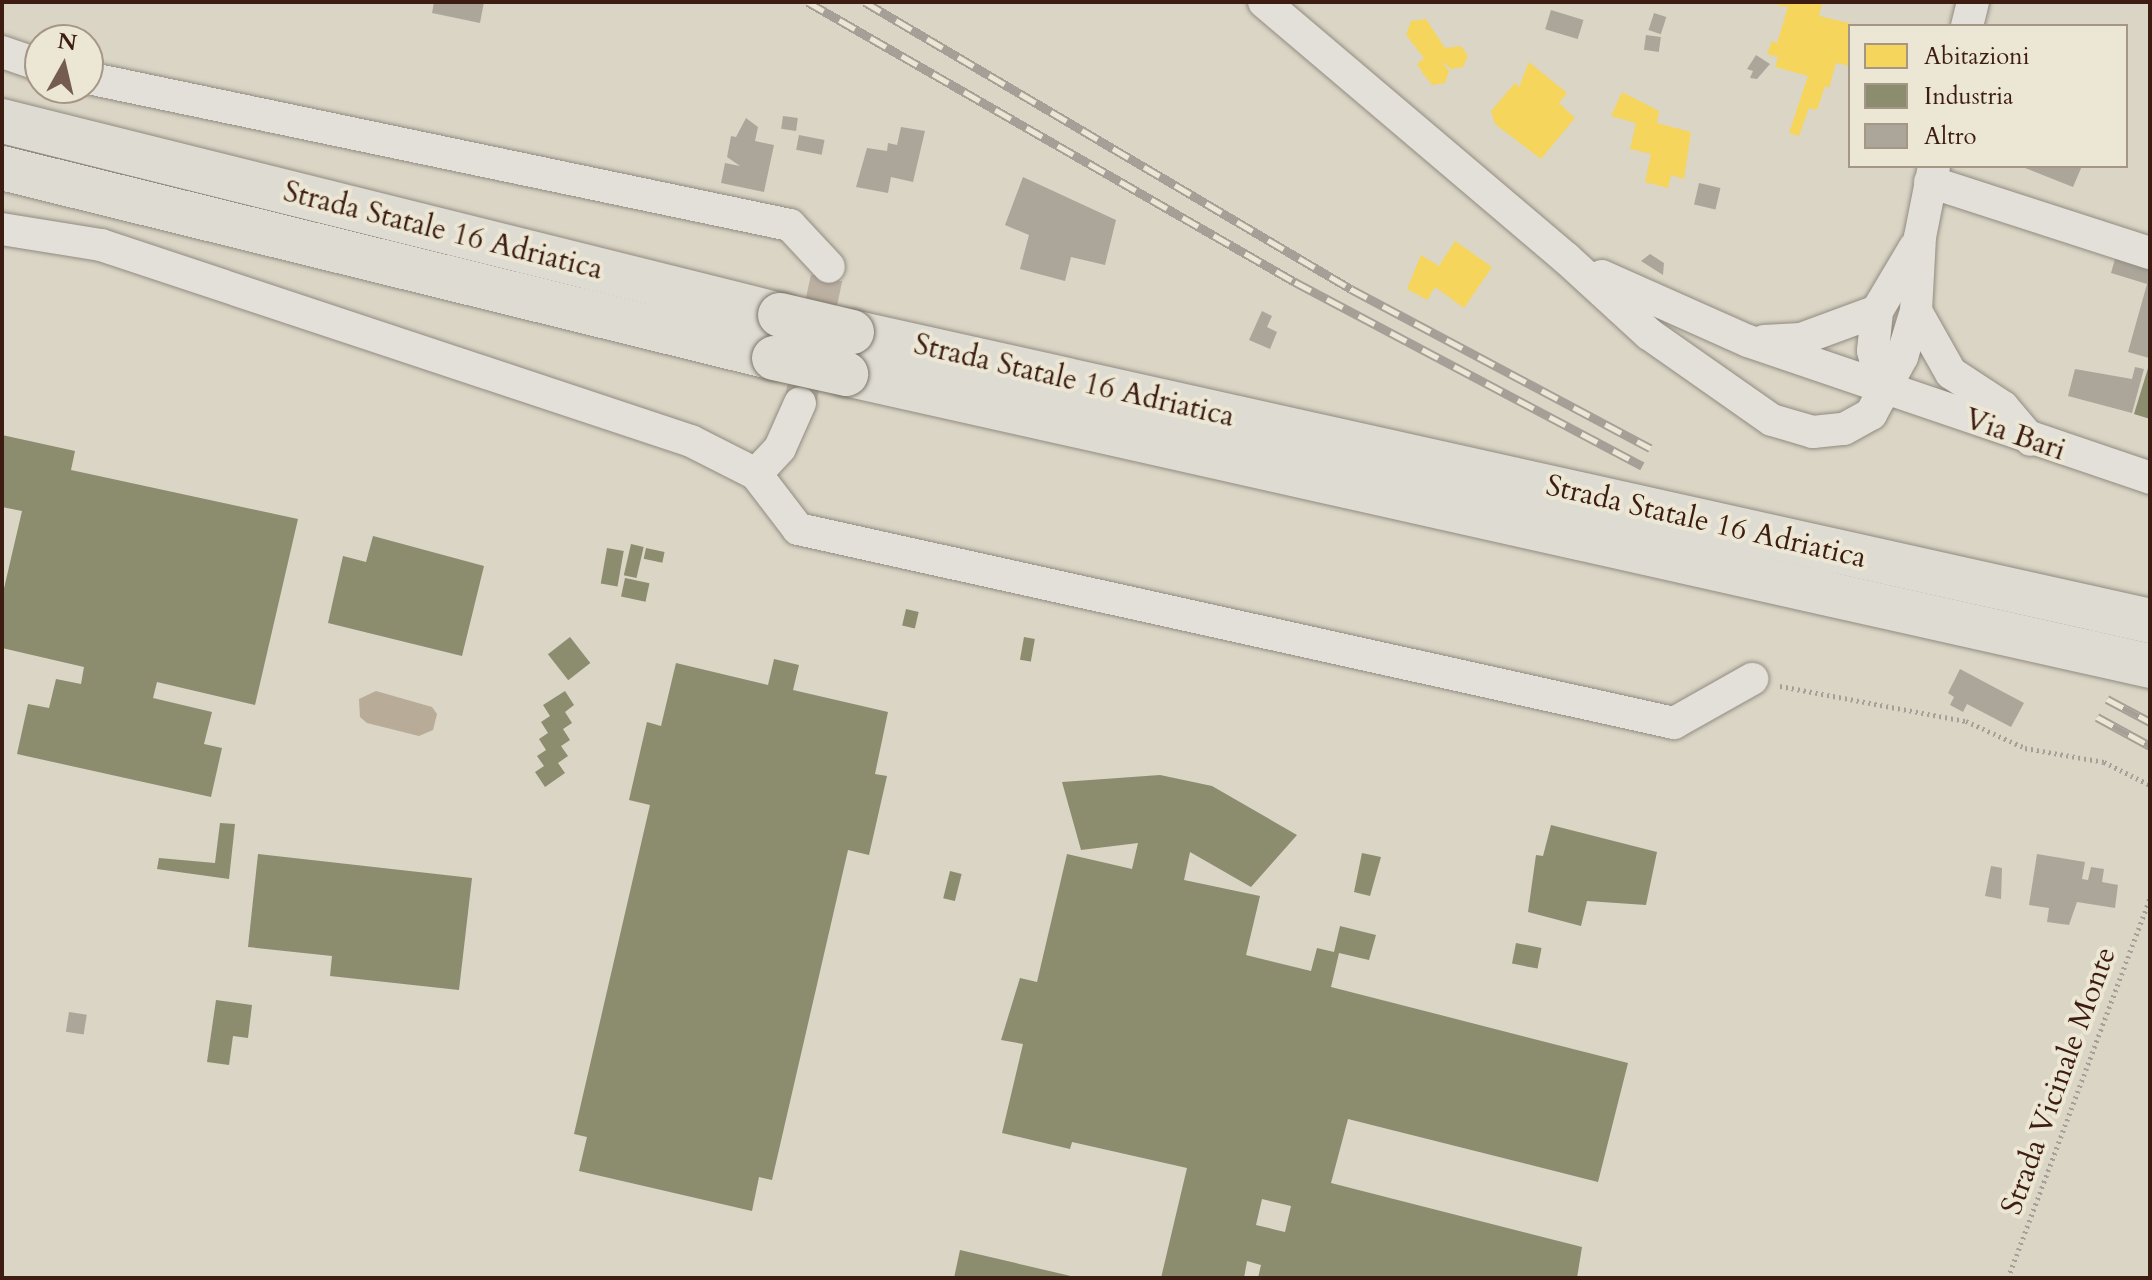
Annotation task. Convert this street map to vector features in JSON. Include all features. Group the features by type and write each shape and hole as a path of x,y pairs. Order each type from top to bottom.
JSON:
{"highway":[{"path":"2,94 80,119 131,154"},
{"name":"Strada Statale 16 Adriatica","path":"2,121 852,332 2150,621"},
{"name":"Strada Statale 16 Adriatica","path":"2,168 145,206 774,358 2150,666"},
{"path":"2,195 145,206"}],"street":[{"path":"1264,2 1566,258 1649,334 1772,420 1813,432 1844,429 1871,414 1882,388 1902,357 1916,311 1920,237 1932,174 2150,253"},
{"path":"1968,24 1973,2"},
{"path":"2,52 24,60"},
{"path":"104,81 790,225 829,267"},
{"path":"2,229 101,245 360,327 691,441 756,474 798,529 1674,723 1752,679"},
{"path":"1882,388 1873,351 1877,311 1902,277 1920,237"},
{"name":"Via Bari","path":"1566,258 1748,341 2034,442 2150,478"},
{"path":"1748,341 1801,339 1877,311"},
{"path":"1916,311 1951,373 2003,407 2034,442"},
{"path":"756,474 780,448 800,403"}],"path":[{"path":"1752,679 1966,721 2025,748 2104,762 2150,785"},
{"name":"Strada Vicinale Monte","path":"2008,1278 2150,899"}],"shaded area":[{"path":"376,691 432,707 437,714 433,730 419,736 367,723 360,717 359,699"}],"building: Abitazioni":[{"path":"1764,2 1822,2 1819,16 1853,24 1848,24 1848,66 1836,63 1829,88 1825,86 1817,110 1809,108 1799,136 1789,133 1808,76 1775,67 1778,57 1767,54 1772,41 1777,43 1788,7"},
{"path":"1426,19 1445,48 1461,46 1468,56 1463,67 1451,69 1441,61 1449,71 1445,83 1432,85 1417,64 1424,58 1406,35 1411,21"},
{"path":"1529,62 1567,93 1559,103 1575,118 1541,159 1495,124 1491,111 1515,83 1519,87"},
{"path":"1622,92 1659,111 1657,123 1691,132 1684,179 1671,175 1668,188 1645,182 1651,154 1630,149 1636,123 1611,116"},
{"path":"1455,241 1492,267 1464,308 1435,287 1427,300 1407,289 1421,255 1439,266"}],"building: Industria":[{"path":"2150,365 2150,419 2134,414"},
{"path":"2,435 75,451 71,470 298,519 255,705 157,682 153,698 212,712 204,744 222,748 211,797 17,754 28,704 49,708 56,679 81,684 84,667 2,648 2,597 22,511 2,507"},
{"path":"373,536 484,566 462,656 328,623 343,556 366,562"},
{"path":"631,544 644,547 636,578 624,575"},
{"path":"607,548 624,551 617,586 601,583"},
{"path":"646,548 665,552 662,563 644,559"},
{"path":"625,578 649,583 646,602 621,597"},
{"path":"906,609 919,612 915,628 902,626"},
{"path":"570,637 590,663 568,680 548,654"},
{"path":"1024,637 1035,639 1031,662 1020,660"},
{"path":"774,659 799,665 793,690 888,712 875,774 887,776 869,855 848,850 772,1180 759,1177 752,1211 579,1171 587,1137 574,1134 650,805 629,800 647,722 661,726 676,663 768,685"},
{"path":"565,691 574,705 565,712 572,723 563,729 570,740 561,746 568,756 558,763 565,773 545,787 535,772 544,766 537,756 546,750 539,739 548,733 541,722 550,716 543,705"},
{"path":"1160,775 1212,786 1297,835 1251,887 1190,852 1184,880 1260,896 1246,955 1311,971 1317,948 1334,952 1340,926 1376,935 1369,960 1339,953 1331,987 1628,1063 1598,1182 1348,1119 1331,1183 1582,1247 1577,1278 1258,1278 1261,1265 1247,1261 1244,1278 1161,1278 1187,1168 1072,1142 1070,1149 1002,1133 1023,1044 1001,1040 1020,978 1037,982 1067,854 1132,869 1138,843 1081,850 1062,782","holes":["1262,1199 1291,1206 1285,1232 1256,1225"]},
{"path":"220,823 235,824 229,879 157,869 159,858 215,863"},
{"path":"1551,825 1657,852 1646,905 1587,901 1581,926 1528,912 1536,855 1543,856"},
{"path":"1362,853 1381,857 1370,896 1354,892"},
{"path":"258,854 472,878 459,990 330,976 332,956 248,947"},
{"path":"950,871 962,874 955,901 943,898"},
{"path":"1516,943 1542,948 1538,969 1512,964"},
{"path":"216,1000 252,1005 248,1038 233,1036 229,1065 207,1062"},
{"path":"960,1250 1075,1277 1075,1278 954,1278"}],"building: Altro":[{"path":"434,2 484,2 480,23 432,13"},
{"path":"1551,10 1584,20 1578,39 1545,29"},
{"path":"1654,13 1666,17 1661,34 1648,30"},
{"path":"1646,35 1661,37 1659,52 1644,50"},
{"path":"1756,55 1770,64 1757,79 1750,78 1753,71 1747,69"},
{"path":"783,116 798,118 796,131 781,129"},
{"path":"746,118 758,127 755,141 774,145 764,192 721,183 725,163 740,166 727,157 731,136 736,137"},
{"path":"901,127 925,131 913,182 891,177 888,193 856,187 867,148 887,151 888,143 897,145"},
{"path":"799,135 825,140 822,155 796,150"},
{"path":"2025,168 2081,168 2073,187"},
{"path":"1023,177 1116,220 1105,265 1071,257 1065,281 1020,269 1029,235 1005,225"},
{"path":"1699,183 1720,188 1715,209 1694,204"},
{"path":"2117,252 2150,262 2149,358 2128,352 2147,284 2111,273"},
{"path":"1650,254 1664,263 1663,275 1641,261"},
{"path":"1262,311 1272,316 1267,327 1277,332 1270,349 1249,340"},
{"path":"2135,367 2144,369 2132,413 2068,396 2075,369 2132,379"},
{"path":"1960,669 2024,703 2011,727 1967,704 1963,712 1950,705 1954,697 1948,693"},
{"path":"2037,854 2085,862 2082,879 2088,880 2091,867 2104,869 2102,882 2118,885 2115,908 2077,902 2069,925 2047,922 2049,908 2029,905"},
{"path":"1991,866 2002,868 2001,899 1985,896"},
{"path":"69,1012 87,1015 84,1035 66,1032"}],"tunnel":[{"path":"800,403 829,267"}],"railway":[{"path":"808,2 1295,282 1642,466"},
{"path":"865,2 1351,289 1650,448"},
{"path":"2107,699 2150,722"},
{"path":"2097,717 2150,746"}]}
